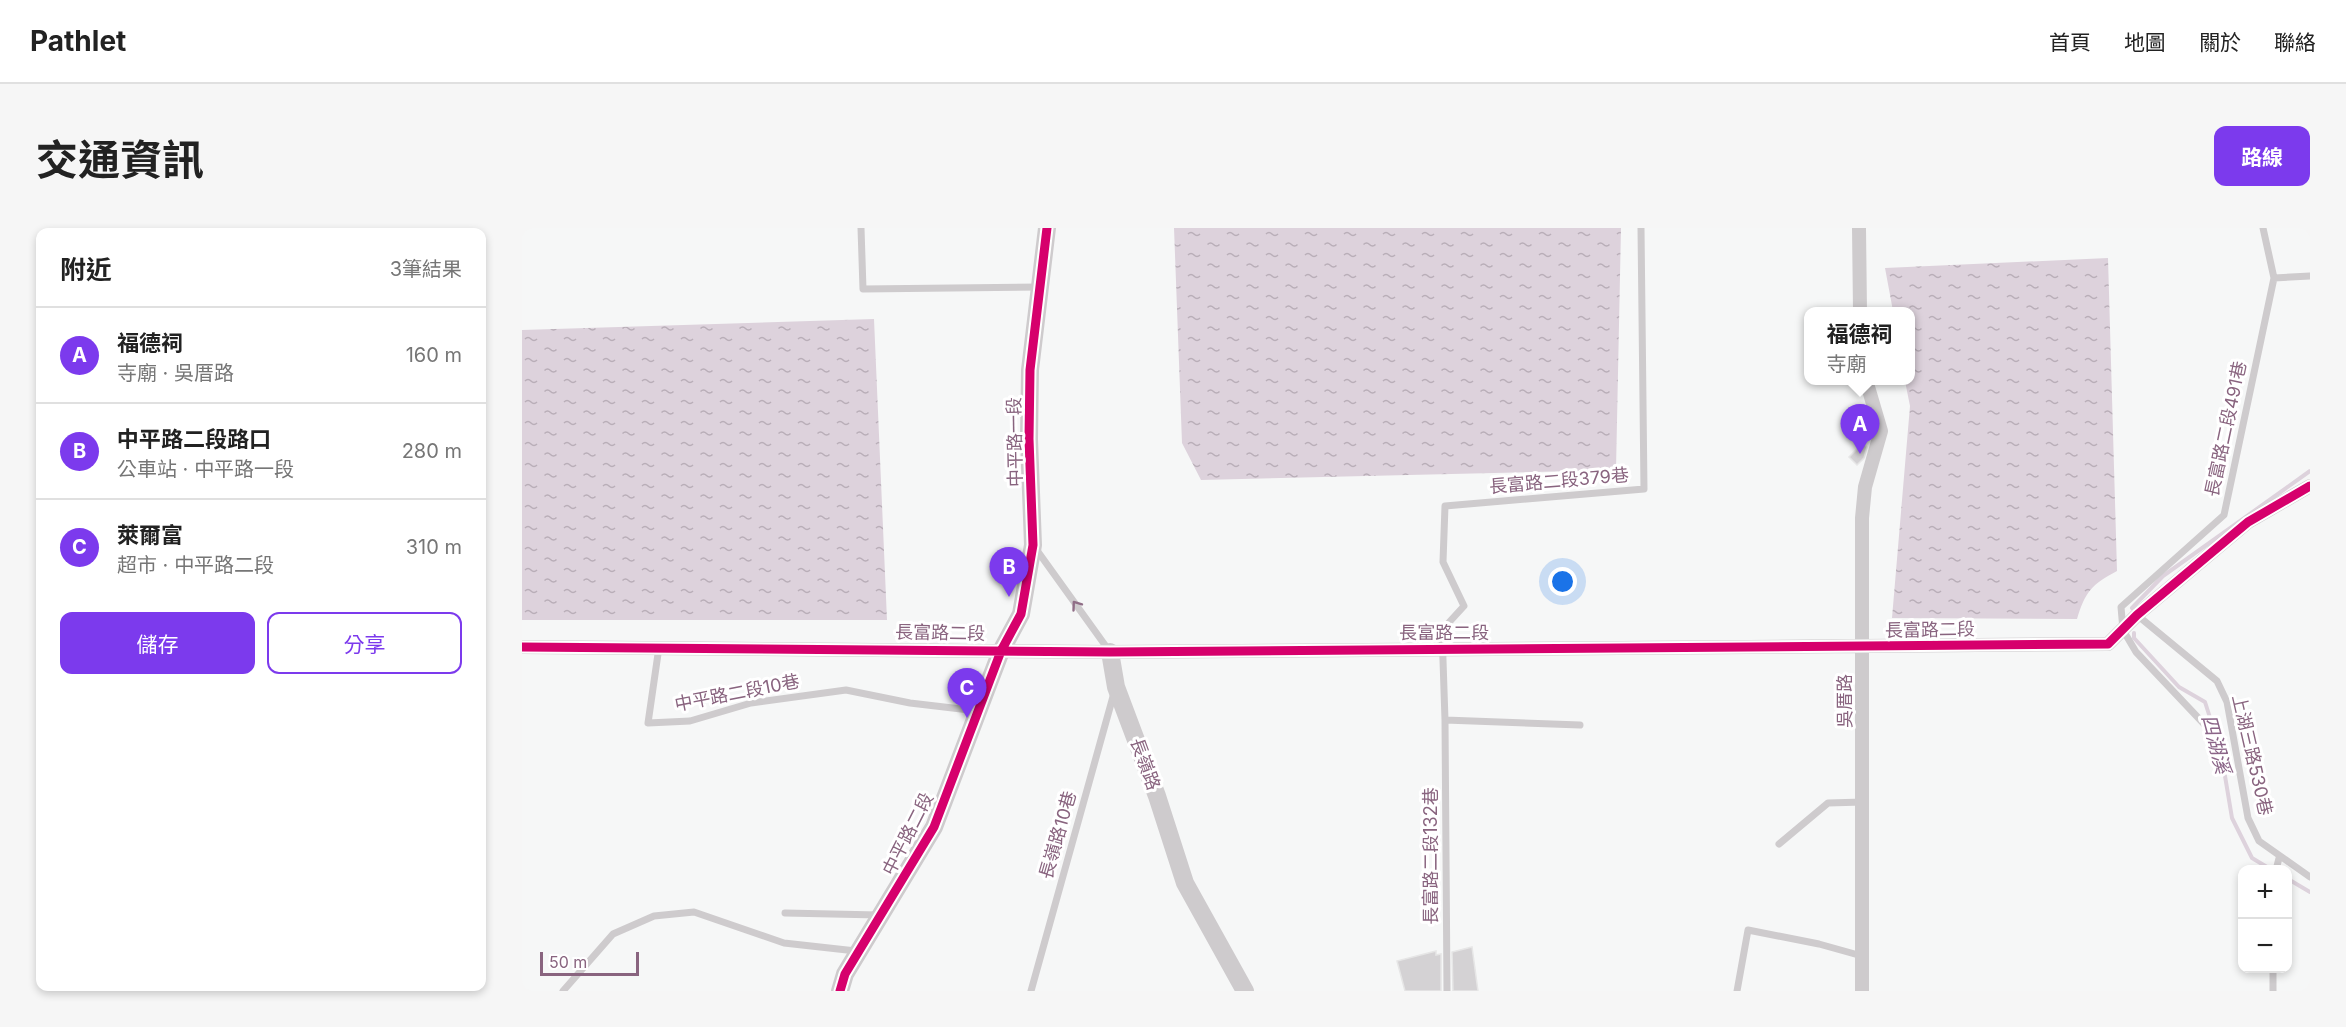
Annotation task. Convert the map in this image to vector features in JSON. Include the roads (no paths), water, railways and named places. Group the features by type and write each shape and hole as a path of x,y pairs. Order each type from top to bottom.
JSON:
{"street":[{"name":"中平路一段","path":"1001,651 1021,614 1033,545 1029,439 1030,370 1047,228"},
{"path":"1859,228 1860,307"},
{"name":"吳厝路","path":"1862,991 1864,648 1862,518 1865,487 1881,431 1867,385"},
{"name":"長富路二段","path":"522,647 1110,652 1864,648 2108,644 2137,615 2248,522 2310,486"},
{"name":"中平路二段","path":"840,991 845,974 934,827 1001,651"},
{"name":"長嶺路","path":"1110,652 1116,687 1157,796 1185,883 1245,991"}],"lane":[{"path":"861,228 863,290 1040,287"},
{"name":"長富路二段379巷","path":"1445,650 1442,630 1464,606 1443,562 1445,506 1644,489 1641,228"},
{"name":"長富路二段491巷","path":"2123,630 2121,607 2224,515 2274,278 2263,228"},
{"path":"2274,278 2310,276"},
{"name":"長嶺路","path":"1033,545 1110,652"},
{"name":"上湖三路530巷","path":"2137,615 2217,681 2227,702 2248,818 2259,841 2279,858 2310,877"},
{"path":"2123,630 2136,652 2205,725"},
{"name":"中平路二段10巷","path":"659,647 648,723 690,721 751,703 846,690 910,703 979,711"},
{"name":"長富路二段132巷","path":"1445,650 1447,991"},
{"name":"長嶺路10巷","path":"1031,991 1116,687"},
{"path":"1445,720 1580,725"},
{"path":"1779,844 1828,803 1863,802"},
{"path":"2277,865 2279,858"},
{"path":"563,991 613,934 654,916 694,912 784,943 859,952"},
{"path":"785,913 881,915"},
{"path":"1737,991 1748,930 1819,944 1862,957"},
{"path":"2273,973 2273,991"}],"water":[{"path":"1174,228 1621,228 1616,470 1201,480 1182,443"},
{"path":"2108,258 2117,571 2095,585 2083,602 2077,619 1892,618 1910,406 1906,385 1915,385 1915,307 1892,307 1885,268"},
{"path":"874,319 887,620 522,620 522,330"}],"waterway":[{"name":"四湖溪","path":"2132,608 2163,576 2310,471"},
{"name":"四湖溪","path":"2134,633 2134,638 2179,687 2205,702 2221,752 2232,818 2252,858 2264,865"},
{"name":"四湖溪","path":"2292,881 2310,892"}],"place":[{"name":"福德祠","path":"1860,454"},
{"name":"中平路二段路口","path":"1009,597"},
{"name":"萊爾富","path":"967,718"}]}
